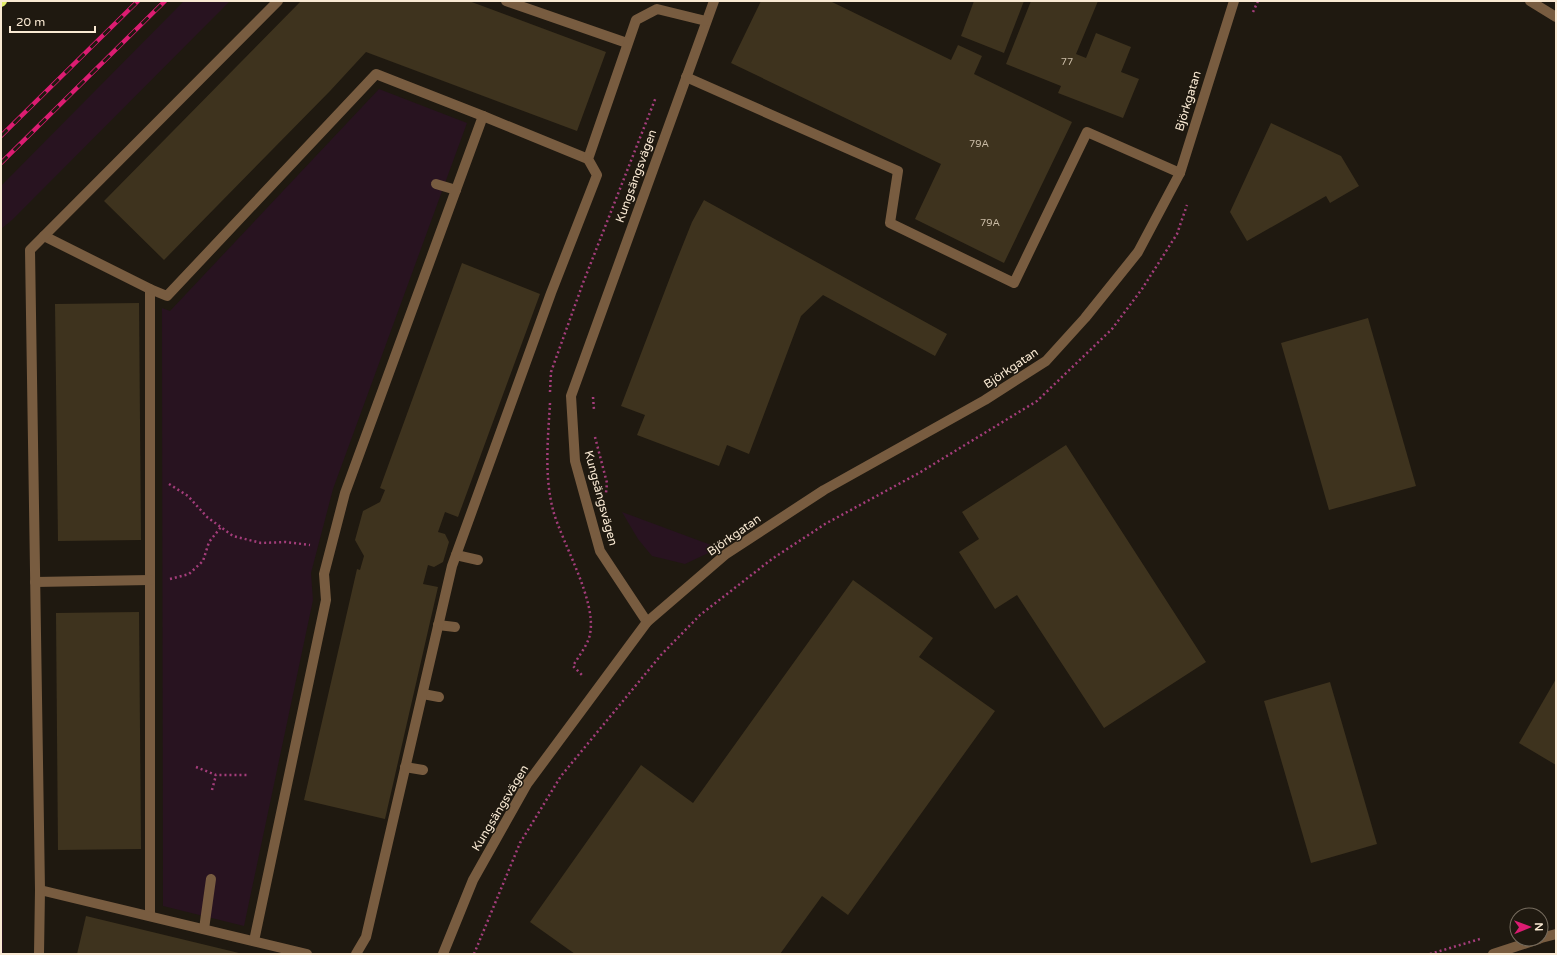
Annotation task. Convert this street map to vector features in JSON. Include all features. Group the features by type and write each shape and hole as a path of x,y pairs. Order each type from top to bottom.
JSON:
{"street":[{"path":"39,954 40,890 30,250 278,1"},
{"path":"506,1 627,43"},
{"name":"Kungsängsvägen","path":"443,954 473,880 527,784 647,622 600,551 575,461 571,396 714,1"},
{"name":"Björkgatan","path":"647,622 726,554 818,494 985,400 1046,361 1085,318 1138,252 1180,173 1234,1"},
{"path":"1530,1 1556,17"},
{"path":"588,159 636,20 657,9 706,21"},
{"path":"44,236 166,296 376,74 588,159 597,176 551,294 456,555 438,624 366,937 356,954"},
{"path":"686,77 898,171 890,224 1014,283 1087,132 1180,173"},
{"path":"254,941 326,600 324,574 345,493 483,116"},
{"path":"436,184 456,190"},
{"path":"150,288 150,916"},
{"path":"456,555 478,560"},
{"path":"35,582 150,580"},
{"path":"438,624 455,627"},
{"path":"422,694 439,697"},
{"path":"405,767 423,770"},
{"path":"204,929 211,879"},
{"path":"40,890 307,954"},
{"path":"1493,954 1515,947"}],"path":[{"path":"1252,14 1258,1"},
{"path":"474,954 520,843 561,776 661,655 700,615 772,559 826,524 919,473 1037,401 1112,329 1142,289 1177,234 1188,204"},
{"path":"593,396 594,411"},
{"path":"595,435 607,483 605,498"},
{"path":"150,486 169,484 188,496 208,517 234,536 261,543 286,542 330,550"},
{"path":"150,580 172,579 189,574 202,561 209,542 221,527"},
{"path":"196,767 216,774 248,775"},
{"path":"212,790 216,774"},
{"path":"1430,954 1483,938"}],"shaded area":[{"path":"184,1 230,1 12,220 1,229 1,186"},
{"path":"379,89 467,123 333,489 311,573 313,600 244,926 163,906 162,308 170,311"},
{"path":"622,512 719,548 685,564 652,556 638,539"},
{"path":"2,819 3,954 1,954"}],"building":[{"path":"301,1 469,1 606,52 577,131 366,52 330,91 164,260 104,201"},
{"path":"761,1 830,1 951,60 958,45 982,56 974,74 1072,122 1004,263 915,219 941,164 731,63"},
{"path":"974,1 1024,1 1004,53 961,36"},
{"path":"1031,1 1098,1 1076,54 1086,58 1096,33 1131,47 1121,72 1139,79 1123,118 1058,93 1061,86 1006,64"},
{"path":"1271,123 1341,156 1359,186 1330,203 1326,196 1247,241 1230,212"},
{"path":"704,200 947,334 935,356 823,295 801,316 749,454 727,445 719,466 637,435 645,415 621,406 692,222"},
{"path":"462,263 540,294 458,517 445,512 438,532 445,534 449,542 443,562 434,567 428,565 423,584 438,587 385,819 304,800 357,569 360,570 364,556 355,540 363,511 380,502 385,490 380,488"},
{"path":"139,303 141,540 58,541 55,304"},
{"path":"1368,318 1416,486 1329,510 1281,343"},
{"path":"1066,445 1206,662 1104,728 1017,595 995,609 959,552 979,539 962,512"},
{"path":"853,580 933,638 919,657 995,711 848,915 822,896 780,954 575,954 530,922 641,765 693,803"},
{"path":"139,612 141,849 58,850 56,613"},
{"path":"1556,679 1556,765 1519,743"},
{"path":"1330,682 1377,844 1311,863 1264,701"},
{"path":"86,916 239,953 239,954 77,954"}],"railway":[{"path":"1,136 138,1"},
{"path":"1,163 165,1"}]}
